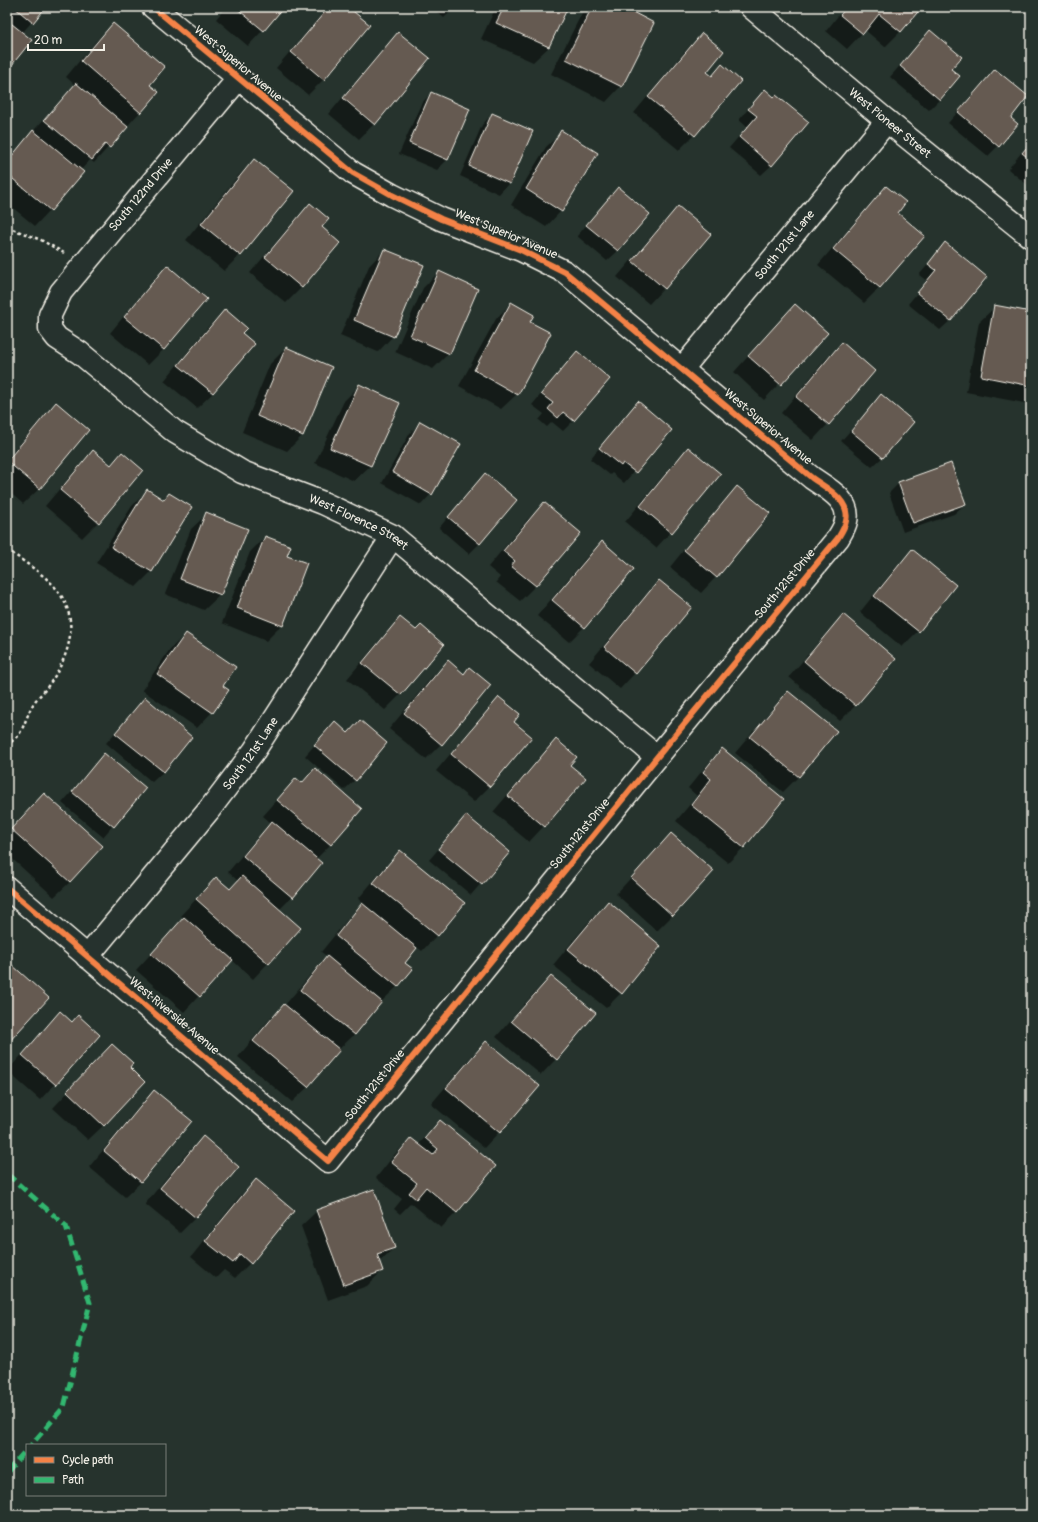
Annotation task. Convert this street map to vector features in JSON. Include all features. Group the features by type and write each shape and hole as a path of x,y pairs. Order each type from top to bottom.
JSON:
{"street":[{"name":"West Superior Avenue","path":"154,7 238,79 353,173 392,195 441,219 521,250 566,272 812,478 838,497 845,508 847,521"},
{"name":"West Pioneer Street","path":"751,7 887,122 1031,237"},
{"name":"South 122nd Drive","path":"50,315 60,292 238,79"},
{"name":"South 121st Lane","path":"682,369 887,122"},
{"name":"West Florence Street","path":"50,315 50,329 57,338 80,353 174,432 242,472 323,503 393,536 657,757"},
{"name":"South 121st Drive","path":"328,1161 657,757 838,538 847,521"},
{"name":"South 121st Lane","path":"87,957 209,810 254,751 393,536"},
{"name":"West Riverside Avenue","path":"7,888 328,1161"}],"path":[{"path":"7,227 41,240 59,249 82,266"},
{"path":"7,549 49,581 63,598 69,615 71,631 68,649 58,670 48,687 35,701 20,733 7,746"}],"building":[{"path":"14,7 46,7 33,23"},
{"path":"235,7 284,7 264,31"},
{"path":"329,7 348,7 370,25 324,80 291,52"},
{"path":"504,7 568,7 549,47 496,23"},
{"path":"592,7 623,7 654,23 622,87 566,59"},
{"path":"847,7 922,7 901,32 879,14 863,34 840,15"},
{"path":"7,20 32,40 7,71"},
{"path":"113,23 165,67 150,85 159,92 141,113 81,61"},
{"path":"930,30 962,57 951,69 960,76 940,100 900,66"},
{"path":"398,32 430,58 375,125 343,98"},
{"path":"702,33 724,51 707,72 712,76 722,64 741,81 695,136 648,97"},
{"path":"995,69 1028,96 1011,118 1018,124 999,147 958,112"},
{"path":"76,83 128,127 110,148 105,144 92,160 44,120"},
{"path":"765,89 774,97 776,95 809,122 772,166 739,137 757,116 748,109"},
{"path":"431,92 470,109 448,160 409,143"},
{"path":"492,113 533,131 510,184 469,166"},
{"path":"33,130 84,172 51,211 7,174 7,162"},
{"path":"561,130 598,153 562,212 526,189"},
{"path":"1031,142 1031,160 1022,153"},
{"path":"254,159 294,191 241,256 201,224"},
{"path":"886,186 906,202 898,213 925,236 880,288 833,249"},
{"path":"618,187 650,214 618,251 586,225"},
{"path":"310,203 329,219 322,227 340,243 302,288 265,257"},
{"path":"678,206 711,234 665,289 632,261"},
{"path":"945,242 987,277 951,321 917,293 936,270 928,264"},
{"path":"384,249 424,265 394,337 354,320"},
{"path":"167,265 207,299 164,350 124,317"},
{"path":"439,271 478,289 450,354 410,336"},
{"path":"511,302 534,315 530,322 551,333 518,395 474,370"},
{"path":"795,304 828,333 781,385 748,356"},
{"path":"994,305 1031,312 1031,386 981,376"},
{"path":"225,309 247,328 242,333 255,344 213,393 178,365"},
{"path":"842,342 875,371 829,425 796,397"},
{"path":"286,347 332,367 303,436 257,416"},
{"path":"577,351 610,379 574,421 563,412 558,418 548,409 553,403 541,394"},
{"path":"359,384 400,403 371,466 330,448"},
{"path":"881,394 914,422 883,458 851,431"},
{"path":"638,401 672,430 636,473 623,463 621,466 599,448"},
{"path":"56,402 89,430 40,489 7,461"},
{"path":"420,421 461,444 432,495 392,472"},
{"path":"688,447 721,474 672,533 640,506"},
{"path":"93,450 111,465 122,452 143,470 99,523 60,490"},
{"path":"951,463 966,504 913,523 898,482"},
{"path":"485,473 517,500 480,544 448,517"},
{"path":"737,486 770,513 717,578 684,550"},
{"path":"147,489 164,500 169,493 192,507 152,572 111,547"},
{"path":"544,502 581,533 536,586 511,566 515,561 503,551"},
{"path":"206,512 248,529 221,595 180,579"},
{"path":"265,536 291,546 287,556 307,563 283,626 237,608"},
{"path":"602,541 634,569 585,628 552,600"},
{"path":"912,549 956,585 919,632 874,596"},
{"path":"659,580 692,607 636,674 604,647"},
{"path":"843,614 896,659 856,706 804,661"},
{"path":"400,617 416,630 421,625 444,645 401,695 362,663"},
{"path":"186,633 236,667 223,686 229,690 213,713 157,674"},
{"path":"448,660 464,674 469,667 491,685 442,745 404,713"},
{"path":"788,691 837,731 799,777 750,737"},
{"path":"145,697 192,737 164,772 115,733"},
{"path":"499,697 520,714 514,722 532,737 490,787 451,754"},
{"path":"360,720 387,743 356,781 314,745 335,721 348,733"},
{"path":"556,739 577,757 570,765 586,778 545,827 508,796"},
{"path":"722,748 784,799 744,848 691,805 711,779 703,772"},
{"path":"104,753 146,788 114,827 72,792"},
{"path":"315,768 362,809 331,845 277,800 296,778 302,783"},
{"path":"44,793 103,846 70,882 11,829"},
{"path":"466,815 510,852 482,885 438,849"},
{"path":"272,821 322,863 293,898 243,856"},
{"path":"671,833 714,871 673,916 631,878"},
{"path":"400,850 465,903 438,936 373,883"},
{"path":"242,876 301,928 269,964 196,899 216,877 230,889"},
{"path":"608,901 661,946 622,994 568,949"},
{"path":"362,903 417,948 405,963 413,969 398,987 336,936"},
{"path":"184,917 233,960 200,997 151,954"},
{"path":"327,956 382,1002 355,1035 300,990"},
{"path":"11,964 49,998 7,1044 7,969"},
{"path":"551,976 596,1013 557,1060 511,1021"},
{"path":"284,1004 340,1050 308,1087 253,1041"},
{"path":"60,1011 72,1022 78,1015 100,1035 56,1085 22,1055"},
{"path":"486,1041 540,1086 500,1133 446,1088"},
{"path":"112,1044 133,1063 130,1067 145,1082 104,1126 67,1091"},
{"path":"154,1090 192,1121 141,1182 104,1151"},
{"path":"440,1120 496,1166 457,1213 426,1187 416,1199 409,1193 417,1183 391,1162 411,1138 433,1155 438,1149 425,1138"},
{"path":"203,1136 239,1167 196,1218 160,1188"},
{"path":"256,1179 294,1211 251,1264 240,1254 233,1263 205,1241"},
{"path":"374,1189 395,1248 377,1254 383,1271 344,1285 316,1210"}],"marked path":[{"path":"7,1174 66,1226 90,1303 64,1407 32,1444"},
{"path":"7,1472 26,1450"}],"cycle path":[{"path":"7,888 328,1161 657,757 838,538 846,521 847,514 845,507 836,495 812,478 565,272 521,250 441,219 392,195 353,173 153,7"}]}
